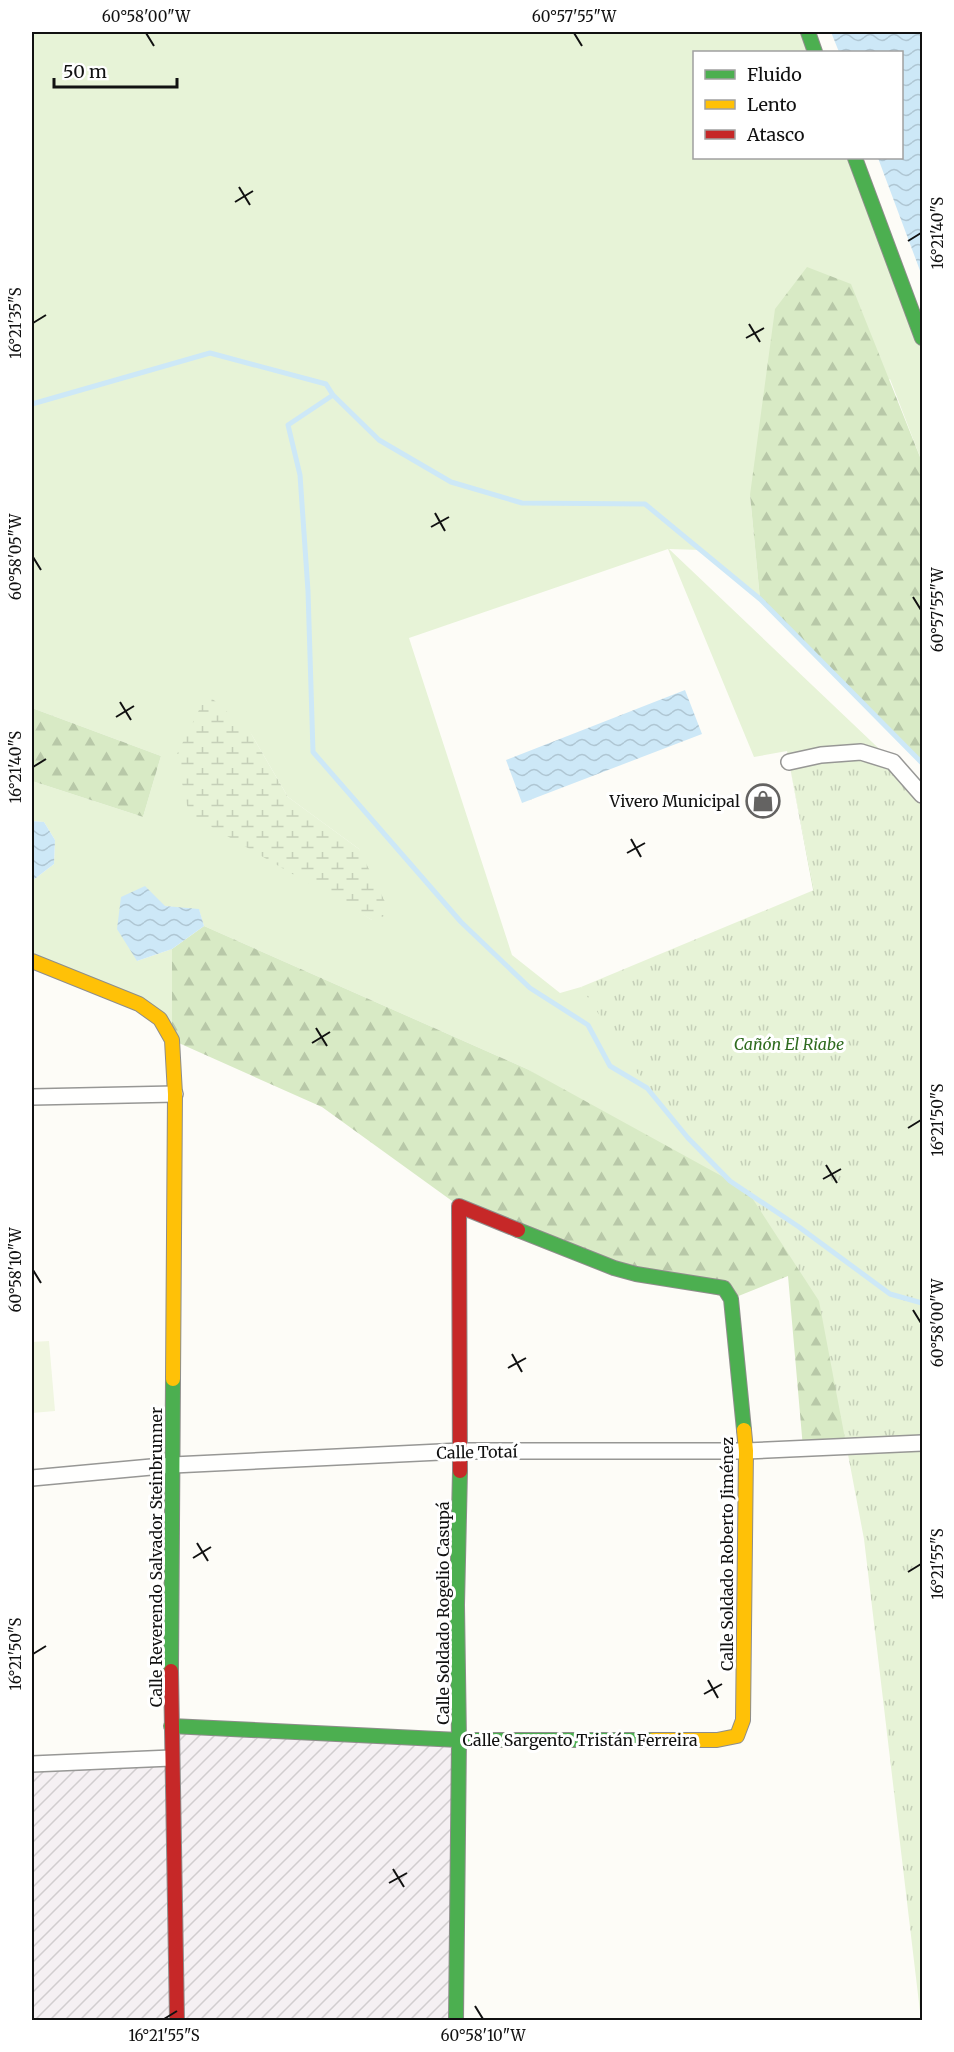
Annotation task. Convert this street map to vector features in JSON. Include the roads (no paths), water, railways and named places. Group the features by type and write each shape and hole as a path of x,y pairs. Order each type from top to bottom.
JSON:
{"street":[{"path":"808,32 815,51"},
{"path":"855,159 922,338"},
{"path":"789,762 820,755 861,752 893,762 922,795"},
{"name":"Calle Reverendo Salvador Steinbrunner","path":"32,961 139,1004 160,1019 172,1040 175,1094 171,1758 177,2020"},
{"path":"32,1097 175,1094"},
{"name":"Calle Soldado Rogelio Casupá","path":"456,2020 459,1740 457,1605 461,1451 459,1206 614,1268 636,1274 724,1288 731,1299"},
{"name":"Calle Soldado Roberto Jiménez","path":"731,1299 746,1451 744,1720 737,1736"},
{"name":"Calle Totaí","path":"32,1478 173,1465 461,1451 746,1451 922,1443"},
{"name":"Calle Sargento Tristán Ferreira","path":"171,1726 459,1740 717,1740 737,1736"},
{"path":"32,1764 171,1758"}],"water":[{"path":"831,32 922,32 922,276 878,159 903,159 903,51 839,51"},
{"path":"685,690 702,734 522,803 506,760"},
{"path":"32,821 44,822 55,840 54,864 32,881"},
{"path":"145,886 165,906 199,909 204,926 172,949 137,961 117,929 121,897"}],"waterway":[{"path":"32,404 210,353 326,384 333,395 379,440 451,482 522,503 645,504 760,599 922,763"},
{"path":"333,395 288,425 300,475 308,591 313,752 461,922 530,988 588,1025 610,1066 647,1088 688,1138 730,1181 799,1227 890,1294 922,1303"}],"place":[{"name":"Vivero Municipal","path":"763,801"}],"park label":[{"name":"Cañón El Riabe","path":"789,1044"}]}
